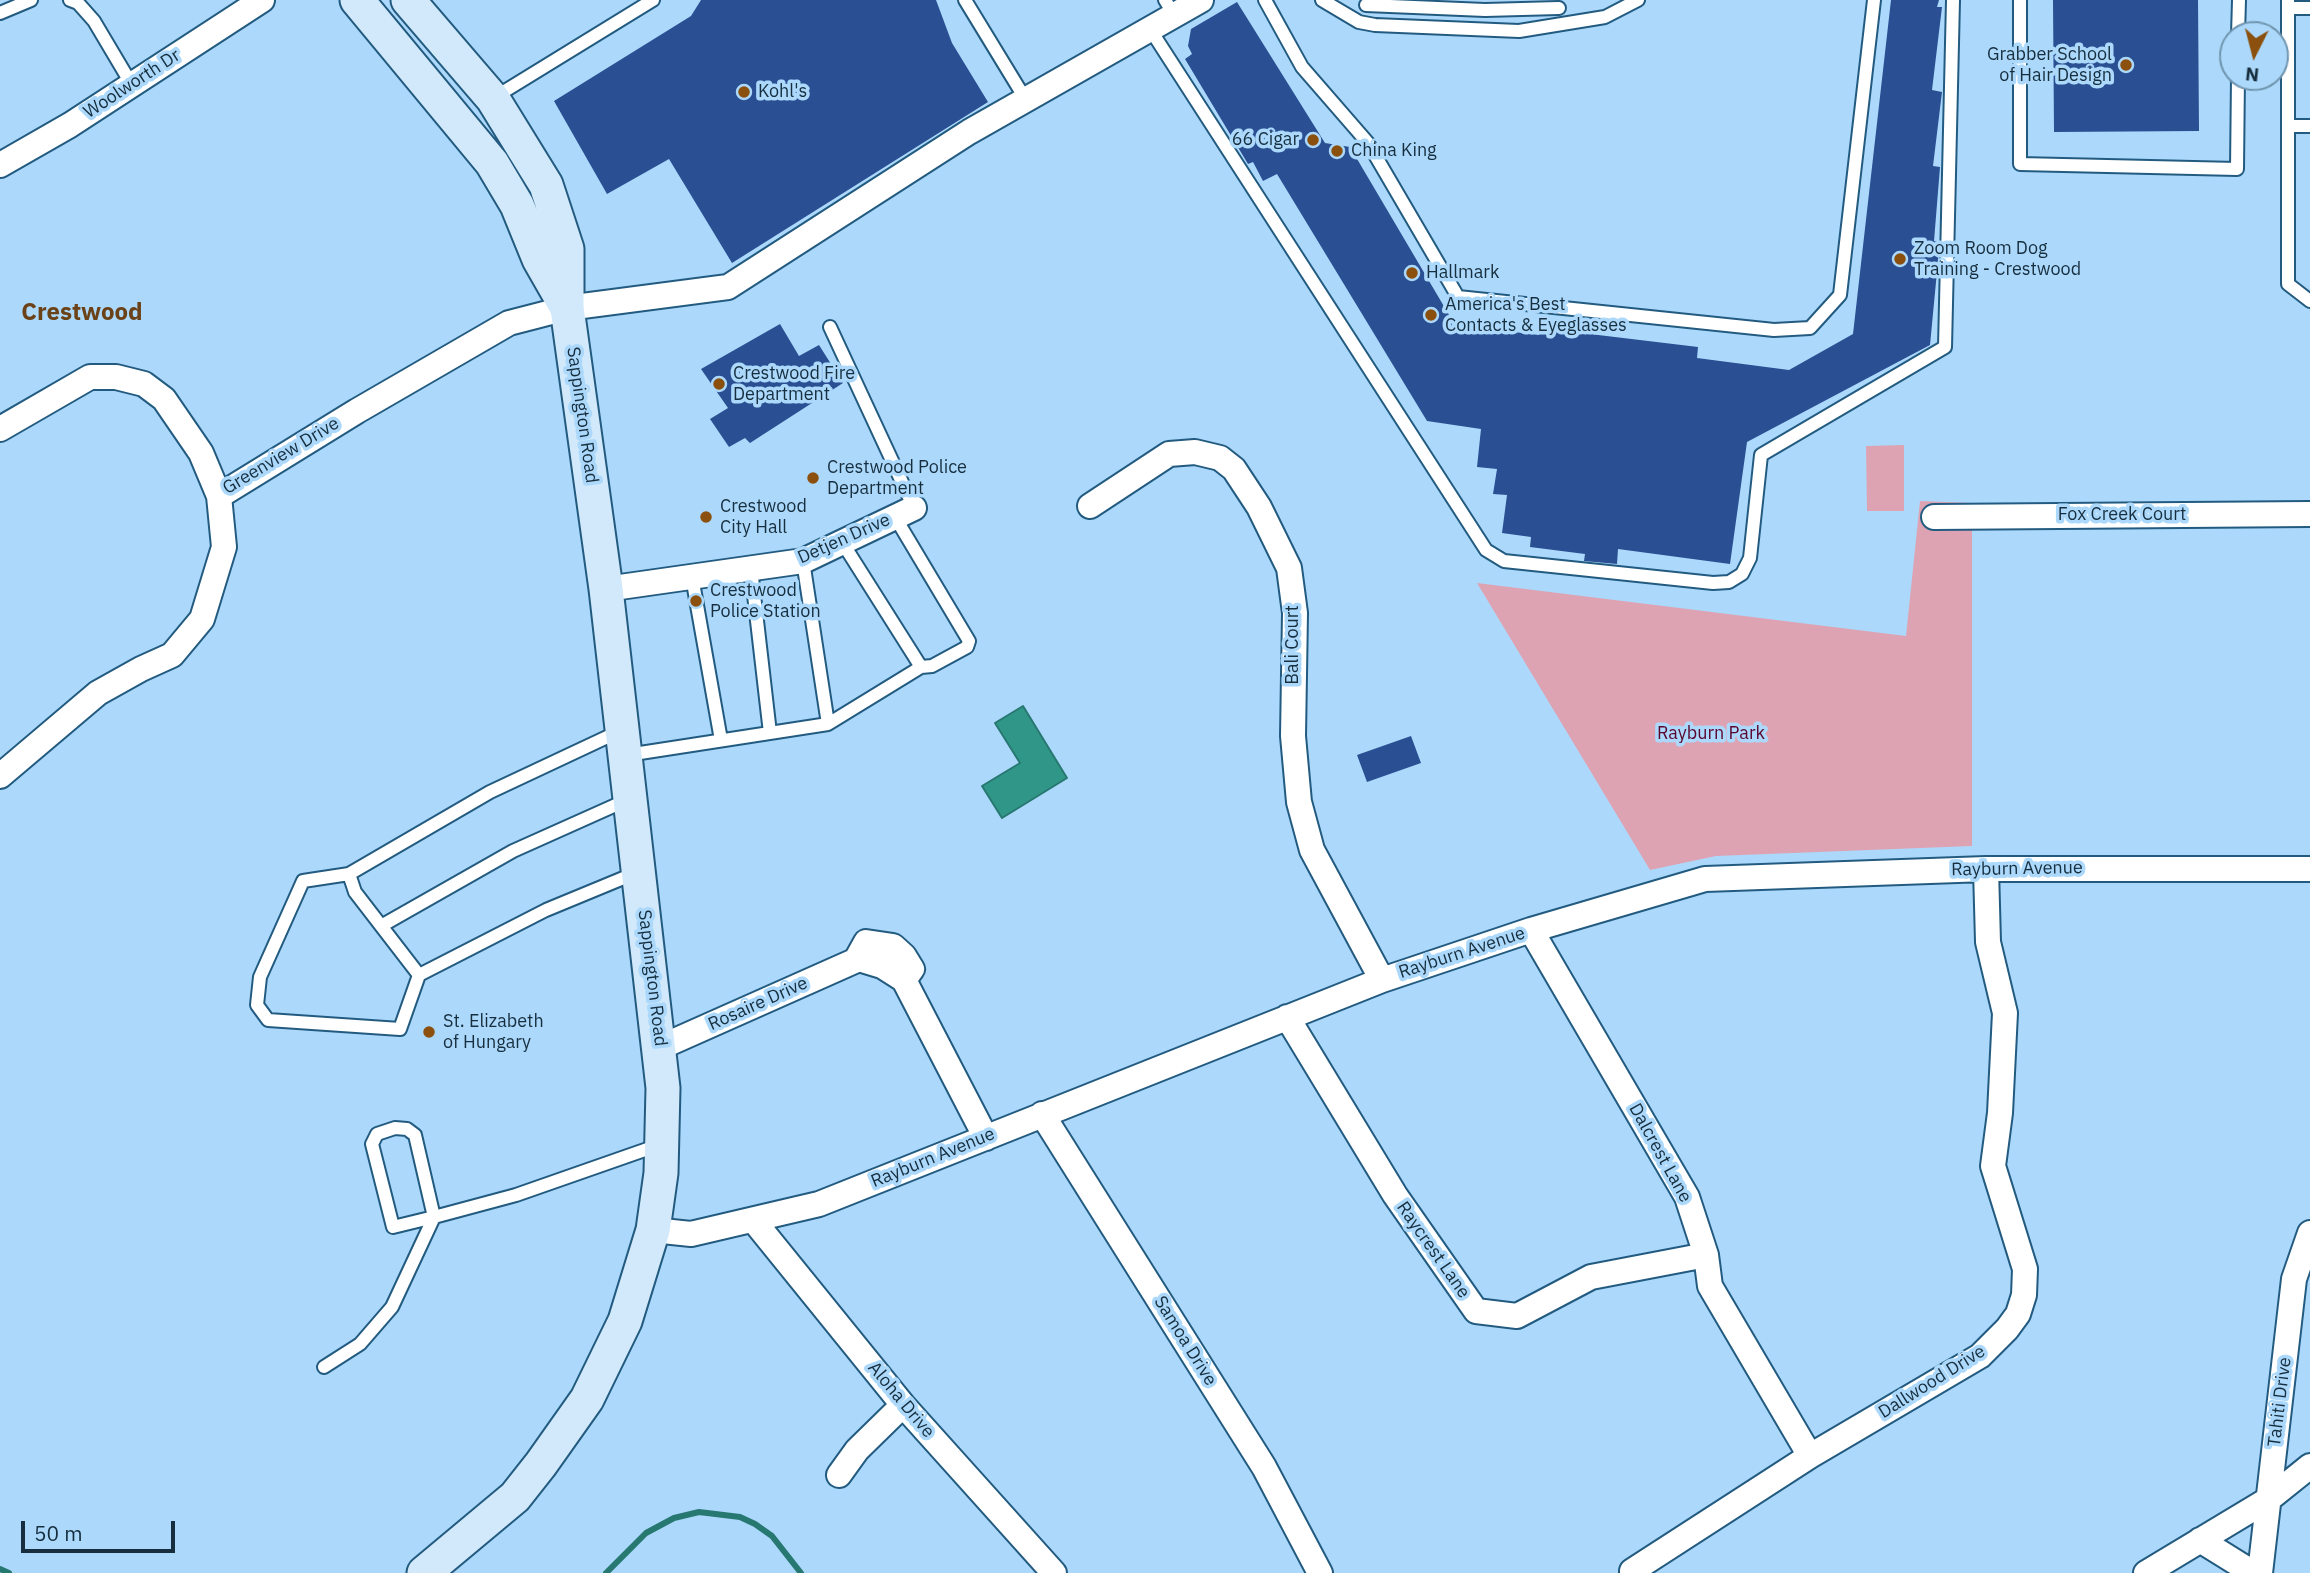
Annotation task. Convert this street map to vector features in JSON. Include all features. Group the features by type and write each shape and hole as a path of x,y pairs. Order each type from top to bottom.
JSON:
{"main road":[{"name":"Sappington Road","path":"357,0 492,163 517,205 538,259 567,308"},
{"name":"Sappington Road","path":"408,0 493,99 545,185 568,249 567,308 606,589 661,1047 663,1144 653,1230 625,1321 587,1399 515,1497 424,1573"}],"street":[{"name":"Woolworth Dr","path":"0,164 131,85 262,0"},
{"name":"Greenview Drive","path":"0,429 90,377 116,377 144,384 164,399 201,453 219,496 357,411 509,323 567,308 728,287 969,132 1150,29 1170,8 1201,0"},
{"name":"Bali Court","path":"1090,506 1169,454 1195,452 1220,457 1234,469 1259,507 1289,568 1295,613 1293,736 1299,803 1312,850 1382,979"},
{"path":"0,776 98,693 141,669 172,656 202,620 224,547 219,496"},
{"name":"Detjen Drive","path":"606,589 803,561 904,512"},
{"name":"Fox Creek Court","path":"1934,517 2310,514"},
{"name":"Rayburn Avenue","path":"653,1230 691,1234 819,1204 1382,979 1531,930 1705,878 1986,869 2310,869"},
{"name":"Dallwood Drive","path":"1632,1571 1811,1456 1980,1356 2018,1314 2024,1295 2025,1269 1993,1166 2001,1101 2005,1013 1988,942 1986,869"},
{"name":"Dalcrest Lane","path":"1531,930 1687,1197 1706,1255 1710,1286 1811,1456"},
{"name":"Rosaire Drive","path":"661,1047 856,960 881,966 904,980 986,1138"},
{"name":"Raycrest Lane","path":"1287,1017 1395,1195 1476,1311 1517,1315 1591,1277 1706,1255"},
{"name":"Samoa Drive","path":"1042,1114 1264,1468 1319,1573"},
{"name":"Aloha Drive","path":"754,1221 903,1405 1054,1573"},
{"name":"Tahiti Drive","path":"2260,1573 2294,1279 2310,1233"},
{"path":"839,1475 857,1450 903,1405"},
{"path":"2146,1573 2269,1499 2310,1466"},
{"path":"2200,1541 2253,1573"}],"lane":[{"path":"4,7 31,0"},
{"path":"70,0 78,3 94,21 131,85"},
{"path":"493,99 653,0"},
{"path":"965,0 1026,100"},
{"path":"1265,0 1302,67 1368,143 1458,298 1774,330 1810,328 1840,295 1874,0"},
{"path":"1322,0 1359,22 1375,25 1520,31 1605,17 1635,1"},
{"path":"1150,29 1486,550 1504,561 1713,583 1729,582 1742,574 1750,558 1761,455 1945,347 1953,0"},
{"path":"2020,0 2020,164 2237,169 2238,91"},
{"path":"2238,21 2239,0"},
{"path":"1366,5 1485,10 1559,4 1558,25"},
{"path":"2310,8 2288,4 2288,284 2310,301"},
{"path":"2288,126 2310,126"},
{"path":"638,872 546,910 419,975 400,1029 268,1020 257,1005 260,977 303,881 349,874 490,792 624,742 721,740 828,724 921,667 932,666 967,648 969,641 904,512 830,327"},
{"path":"842,542 921,667"},
{"path":"803,561 828,724"},
{"path":"751,569 770,733"},
{"path":"692,577 721,740"},
{"path":"382,926 513,851 630,798"},
{"path":"349,874 355,892 419,975"},
{"path":"324,1367 360,1344 392,1307 434,1217 415,1135 407,1129 395,1128 377,1134 372,1144 393,1227 434,1217 496,1201 663,1144"}],"green space":[{"path":"1904,445 1904,511 1867,511 1866,446"},
{"name":"Rayburn Park","path":"1920,501 1972,503 1972,846 1716,856 1650,870 1477,583 1906,636"}],"shaded area":[{"path":"1023,706 1067,778 1002,818 982,786 1020,763 995,723"}],"building":[{"path":"701,0 936,0 952,43 988,102 732,263 669,159 607,194 554,101 691,16"},
{"path":"1891,0 1939,0 1937,7 1942,7 1932,90 1942,92 1933,166 1940,167 1934,241 1939,242 1930,345 1747,442 1730,564 1618,549 1617,564 1584,561 1585,554 1530,547 1531,537 1502,533 1507,495 1493,494 1497,469 1477,467 1481,429 1427,421 1277,174 1263,181 1253,162 1248,164 1185,59 1192,54 1188,46 1191,29 1237,2 1325,143 1350,147 1455,325 1539,335 1540,328 1698,347 1697,358 1789,370 1853,334"},
{"name":"Grabber School of Hair Design","path":"2053,0 2198,0 2199,131 2054,132"},
{"path":"780,324 799,356 819,345 843,383 750,443 745,438 729,447 710,419 728,408 701,369"},
{"path":"1411,736 1421,763 1367,782 1357,755"}],"waterway":[{"path":"606,1573 646,1533 674,1518 699,1512 740,1517 755,1524 772,1536 801,1573"},
{"path":"0,1569 9,1573"}],"place":[{"name":"Grabber School of Hair Design","path":"2126,65"},
{"name":"Kohl's","path":"744,92"},
{"name":"66 Cigar","path":"1313,140"},
{"name":"China King","path":"1337,151"},
{"name":"Zoom Room Dog Training - Crestwood","path":"1900,259"},
{"name":"Hallmark","path":"1412,273"},
{"name":"America's Best Contacts & Eyeglasses","path":"1431,315"},
{"name":"Crestwood Fire Department","path":"719,384"},
{"name":"Crestwood Police Department","path":"813,478"},
{"name":"Crestwood City Hall","path":"706,517"},
{"name":"Crestwood Police Station","path":"696,601"},
{"name":"St. Elizabeth of Hungary","path":"429,1032"}],"district":[{"name":"Crestwood","path":"82,313"}]}
